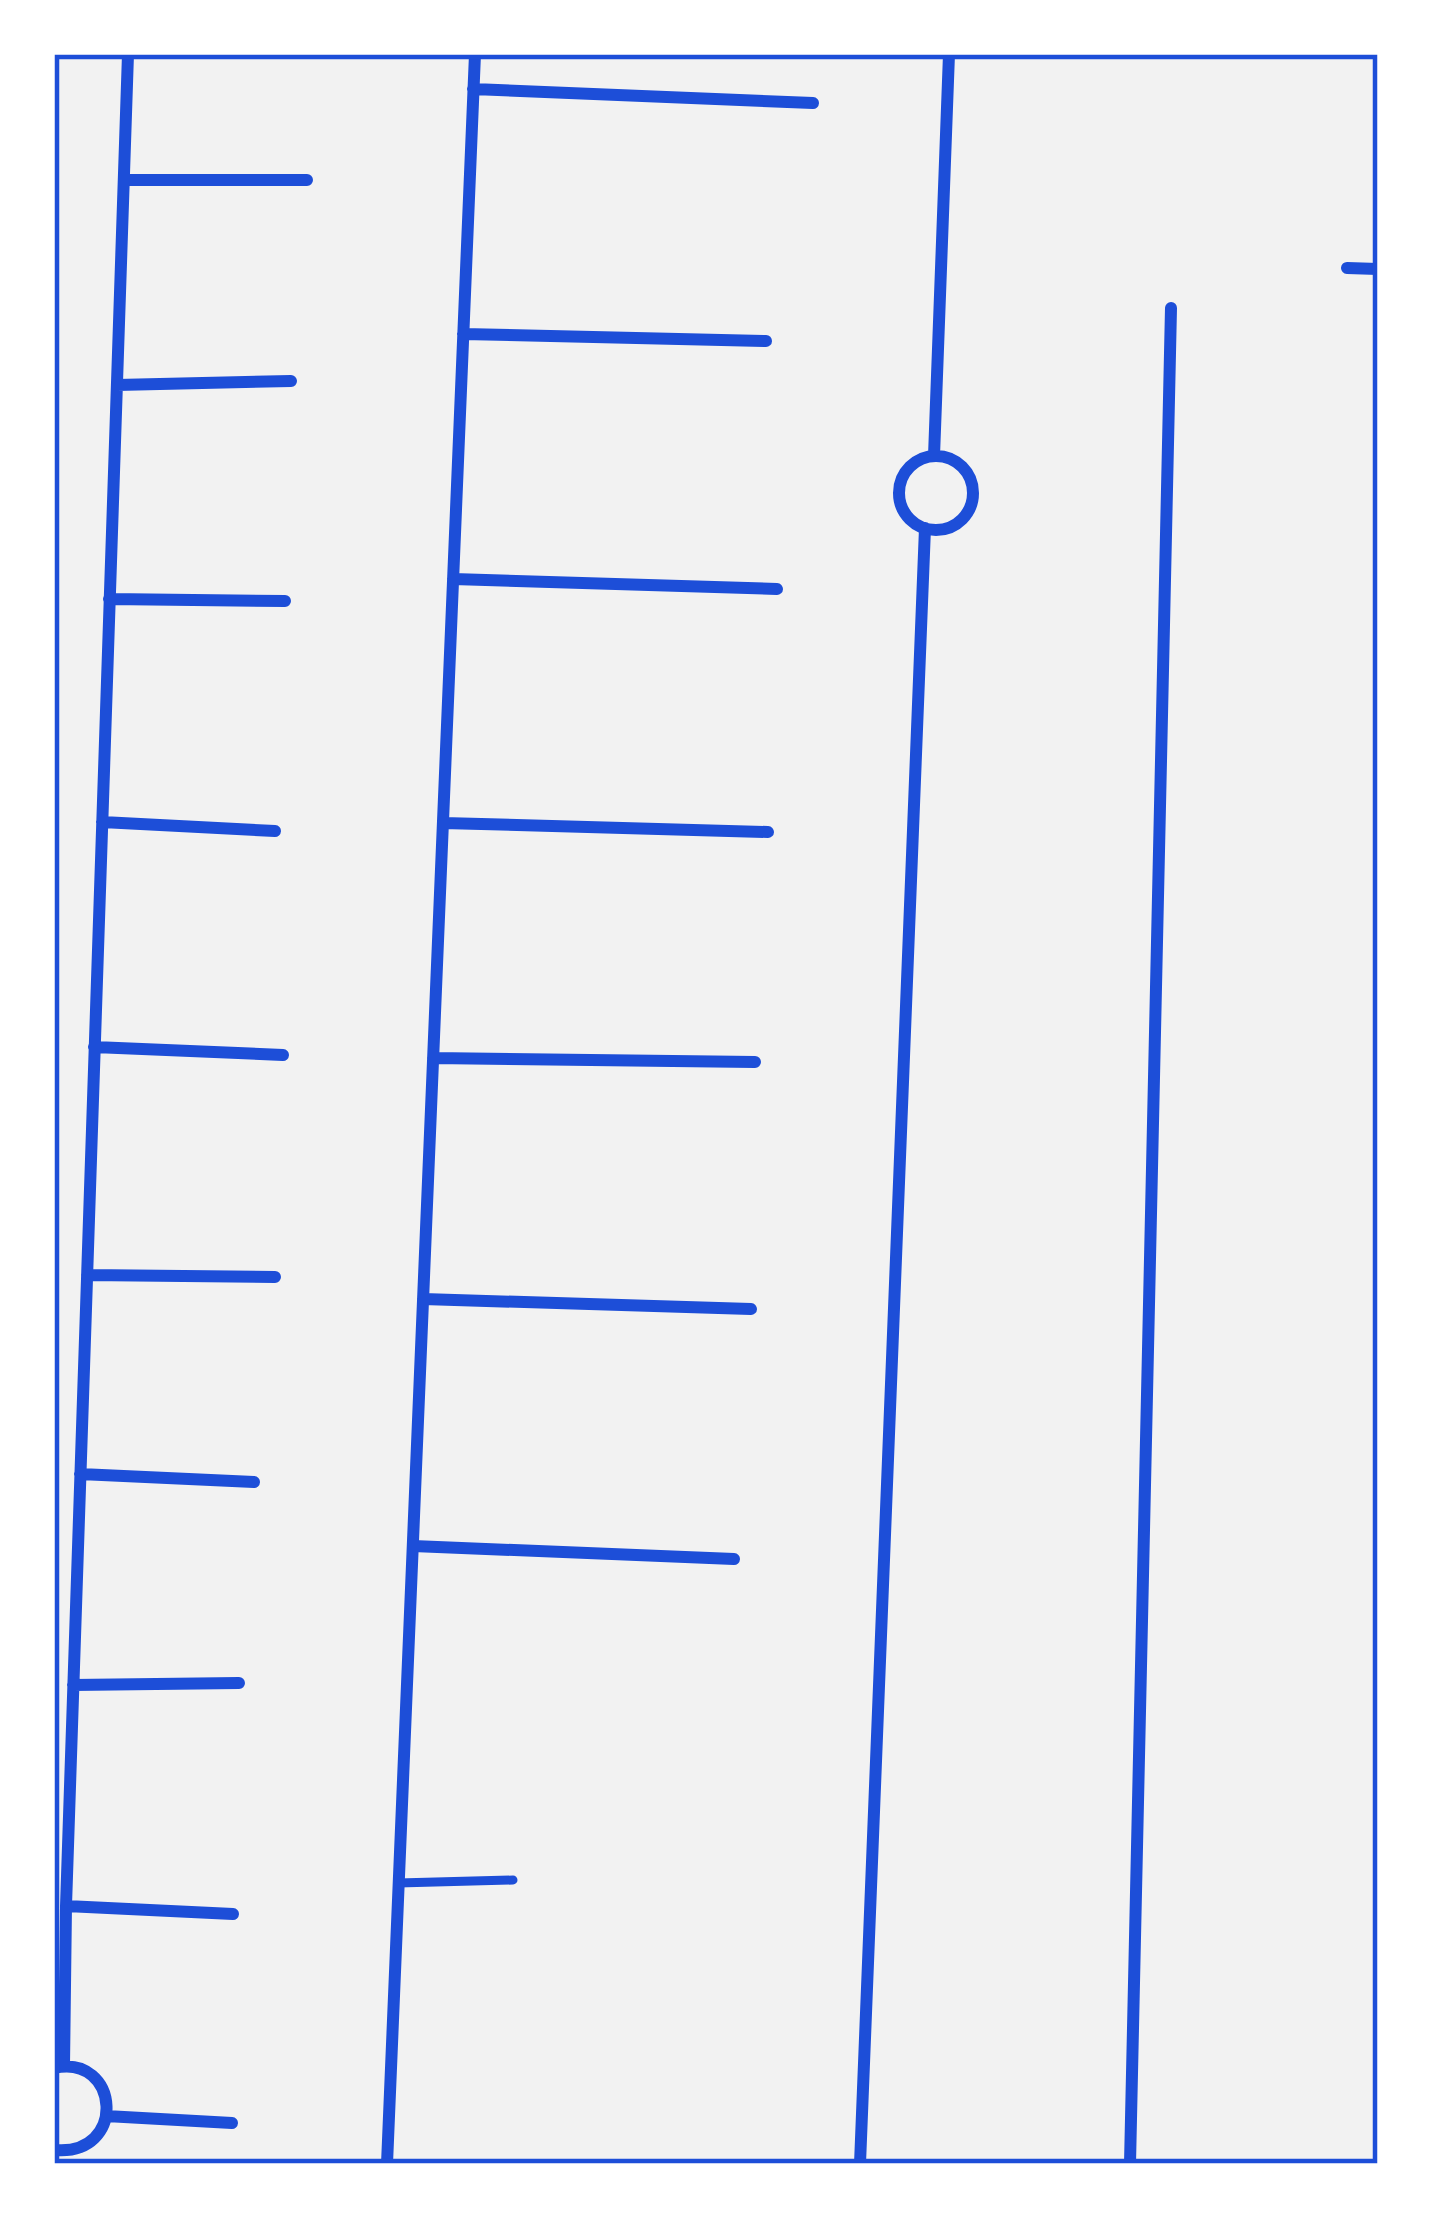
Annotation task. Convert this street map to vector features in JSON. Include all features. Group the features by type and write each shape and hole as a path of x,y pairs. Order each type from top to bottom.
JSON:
{"street":[{"path":"55,2155 86,2146 98,2137 106,2116 105,2094 98,2080 86,2071 59,2067 128,54"},
{"path":"387,2164 475,54"},
{"path":"934,455 949,54"},
{"path":"473,89 813,103"},
{"path":"124,180 307,180"},
{"path":"1347,268 1378,269"},
{"path":"1130,2164 1171,308"},
{"path":"463,334 766,341"},
{"path":"117,385 291,381"},
{"path":"934,455 960,464 970,476 972,504 953,526 925,528 912,521 899,496 908,469 934,455"},
{"path":"860,2164 925,528"},
{"path":"453,579 777,590"},
{"path":"110,599 285,601"},
{"path":"102,822 275,831"},
{"path":"443,823 768,832"},
{"path":"94,1047 283,1055"},
{"path":"433,1058 755,1062"},
{"path":"86,1275 275,1276"},
{"path":"423,1299 751,1310"},
{"path":"80,1474 254,1482"},
{"path":"413,1546 734,1559"},
{"path":"73,1685 239,1683"},
{"path":"66,1906 233,1914"},
{"path":"106,2116 232,2123"}],"lane":[{"path":"398,1883 513,1880"}]}
